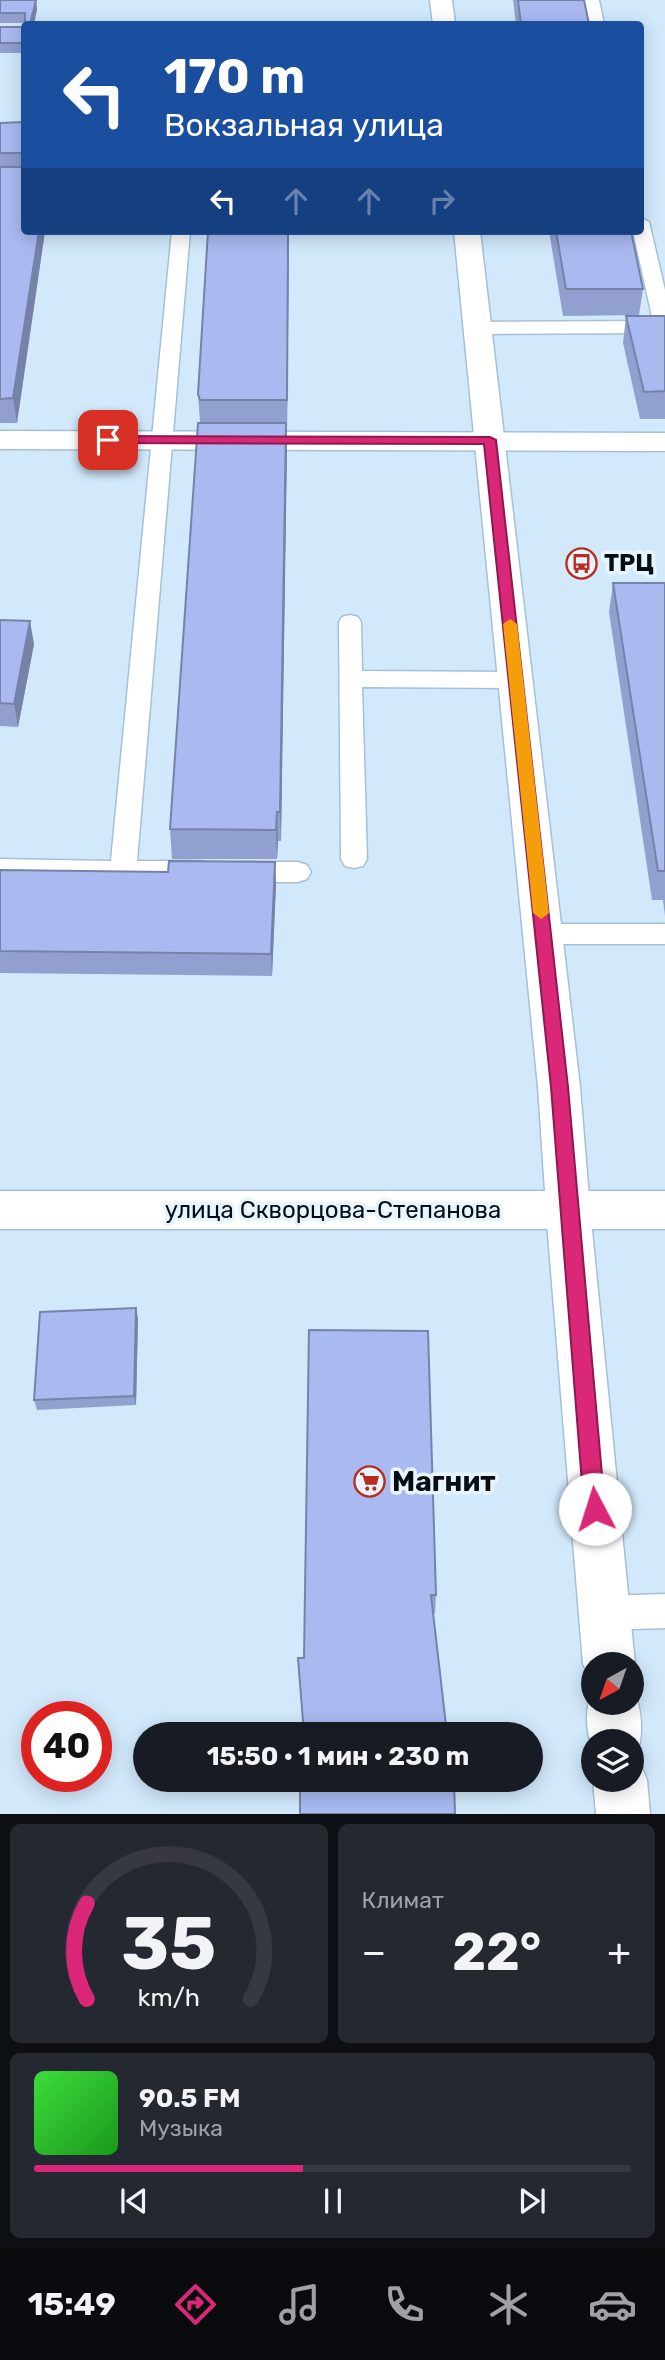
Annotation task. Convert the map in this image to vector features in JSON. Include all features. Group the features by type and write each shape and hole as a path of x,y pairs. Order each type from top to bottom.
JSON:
{"main road":[{"path":"441,0 444,21"},
{"path":"467,235 559,1087 608,1652"},
{"path":"0,440 665,442"},
{"name":"улица Скворцова-Степанова","path":"0,1210 665,1210"},
{"path":"621,1792 623,1814"}],"lane":[{"path":"592,0 596,21"},
{"path":"122,870 181,235"},
{"path":"478,328 664,327 643,235"},
{"path":"350,622 354,859"},
{"path":"350,679 516,680"},
{"path":"0,869 298,872"},
{"path":"543,934 665,934"},
{"path":"604,1613 665,1611"}],"building":[{"path":"0,0 36,0 31,21 25,21 25,13 0,13"},
{"path":"518,0 584,0 588,21 521,21"},
{"path":"0,27 21,27 21,43 0,43"},
{"path":"21,122 21,153 0,153 0,123"},
{"path":"0,167 21,167 21,235 38,235 13,398 0,399"},
{"path":"208,235 288,235 287,400 200,400 198,394"},
{"path":"557,235 632,235 643,289 566,289"},
{"path":"626,316 665,316 665,391 644,392"},
{"path":"198,423 286,423 280,812 277,812 276,830 170,829"},
{"path":"613,583 665,583 665,871 658,871"},
{"path":"0,620 30,621 14,704 0,703"},
{"path":"169,861 275,862 271,954 0,951 0,870 168,872"},
{"path":"136,1308 134,1396 34,1400 40,1312"},
{"name":"Магнит","path":"309,1330 428,1331 436,1595 431,1595 446,1722 303,1722 298,1658 304,1658"},
{"path":"300,1792 454,1792 455,1814 300,1814"}],"slow traffic":[{"path":"510,624 541,913"}],"place":[{"name":"ТРЦ","path":"581,563"},
{"name":"Магнит","path":"369,1481"}],"route":[{"path":"108,440 490,440 559,1087 573,1278 595,1509"}]}
